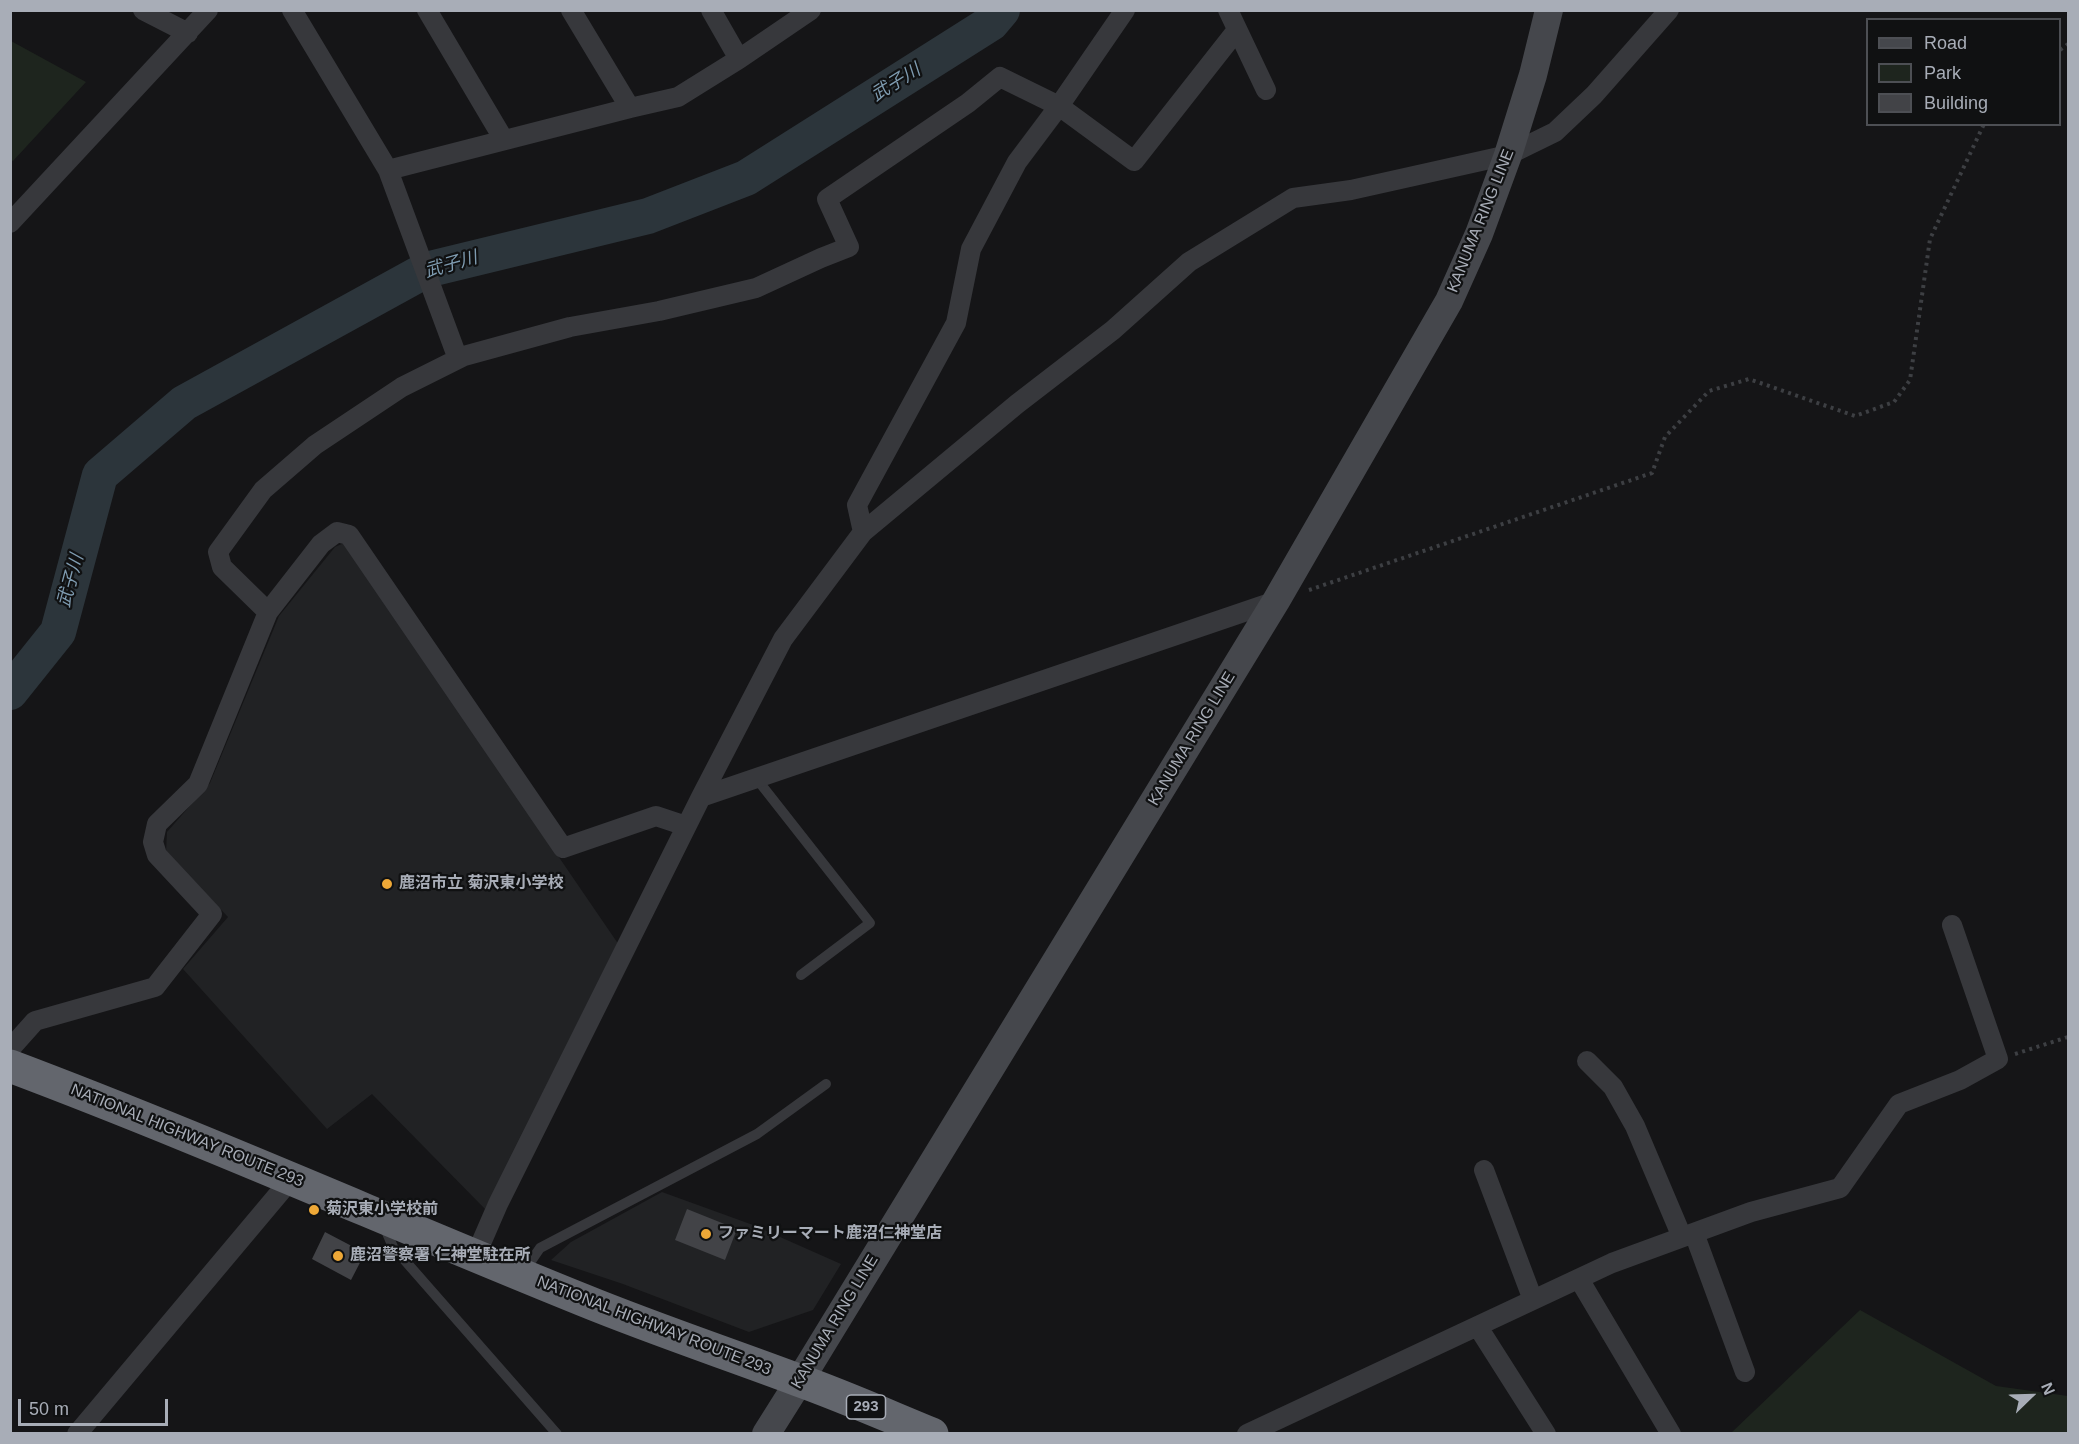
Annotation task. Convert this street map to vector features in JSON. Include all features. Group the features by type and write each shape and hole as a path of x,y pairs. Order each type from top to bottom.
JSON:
{"highway":[{"name":"NATIONAL HIGHWAY ROUTE 293","path":"10,1066 125,1109 475,1257 677,1336 800,1380 932,1434"}],"main road":[{"name":"KANUMA RING LINE","path":"766,1434 1276,601 1449,301 1479,234 1508,155 1533,75 1549,10"}],"street":[{"path":"143,10 188,33"},
{"path":"10,223 208,10"},
{"path":"292,10 388,170 458,359"},
{"path":"427,10 504,140"},
{"path":"571,10 630,108"},
{"path":"711,10 739,59"},
{"path":"388,170 630,108 678,98 811,10"},
{"path":"863,532 857,506 956,323 972,249 1017,162 1059,106 1125,10"},
{"path":"1228,10 1266,90"},
{"path":"475,1257 498,1204 700,797 783,639 863,532 1017,404 1113,330 1189,262 1293,198 1351,190 1508,155 1555,132 1594,95 1669,10"},
{"path":"268,612 222,567 218,552 263,490 315,445 402,387 458,359 570,327 659,311 756,288 849,247 827,199 968,103 1000,77 1059,106 1134,161 1237,30"},
{"path":"10,1049 35,1021 155,987 213,914 157,855 153,842 157,824 198,784 268,612 321,544 337,532 349,535 562,848 656,816 686,826"},
{"path":"700,797 1276,601"},
{"path":"1247,1434 1612,1263 1751,1212 1840,1188 1899,1104 1960,1080 1998,1059 1952,925"},
{"path":"1587,1061 1614,1087 1635,1126 1688,1235 1745,1372"},
{"path":"1484,1170 1533,1300"},
{"path":"77,1434 292,1178"},
{"path":"1579,1278 1671,1434"},
{"path":"1478,1327 1546,1434"}],"lane":[{"path":"756,778 870,923 801,975"},
{"path":"521,1275 540,1248 757,1134 826,1084"},
{"path":"381,1218 393,1247 557,1434"}],"path":[{"path":"1276,601 1652,473 1665,437 1709,391 1749,379 1855,416 1894,402 1910,380 1930,239 1982,126"},
{"path":"1998,1059 2068,1037"}],"shaded area":[{"name":"鹿沼市立 菊沢東小学校","path":"344,543 619,945 485,1209 372,1094 327,1129 183,969 228,917 166,852 167,832 210,783 279,616 335,547"},
{"path":"662,1192 753,1225 841,1264 813,1310 749,1332 623,1284 551,1260 571,1242"}],"green space":[{"path":"11,41 86,82 13,161 10,160"},
{"path":"1860,1310 1996,1386 2068,1396 2068,1433 1731,1433"}],"building":[{"name":"ファミリーマート鹿沼仁神堂店","path":"687,1209 737,1229 725,1260 675,1240"},
{"name":"鹿沼警察署 仁神堂駐在所","path":"325,1232 365,1253 351,1280 312,1259"}],"waterway":[{"name":"武子川","path":"10,692 58,632 100,475 184,403 426,270 648,216 746,178 991,23 1002,10"}],"place":[{"name":"鹿沼市立 菊沢東小学校","path":"387,884"},
{"name":"菊沢東小学校前","path":"314,1210"},
{"name":"ファミリーマート鹿沼仁神堂店","path":"706,1234"},
{"name":"鹿沼警察署 仁神堂駐在所","path":"338,1256"}]}
